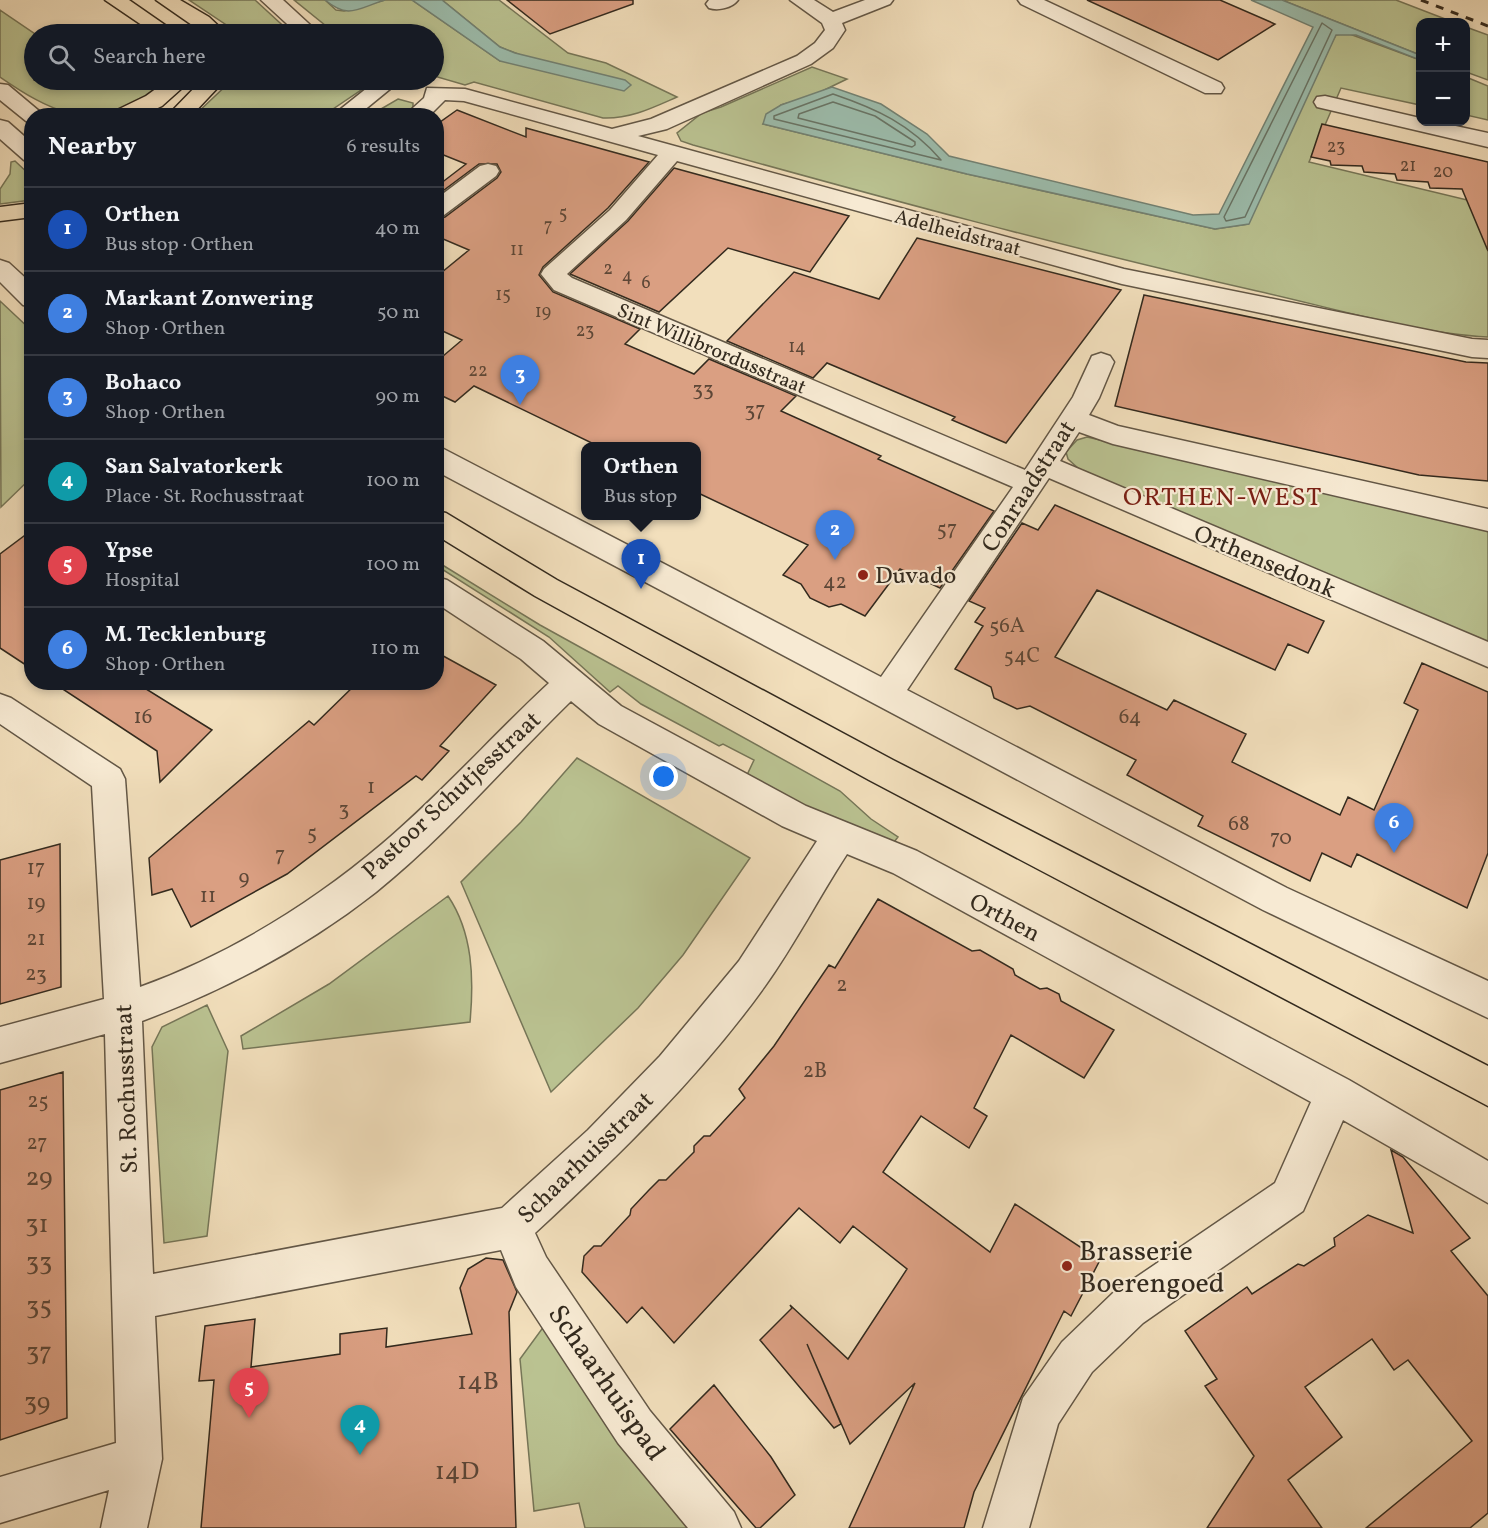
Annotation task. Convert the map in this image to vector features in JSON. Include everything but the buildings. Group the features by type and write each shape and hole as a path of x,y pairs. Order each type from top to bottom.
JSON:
{"main road":[{"path":"115,0 152,24"},
{"path":"166,0 205,24"},
{"path":"140,108 154,101 168,90"},
{"path":"186,108 204,90"},
{"path":"0,214 24,211"},
{"path":"444,526 546,588 860,759 1487,1087"}],"street":[{"path":"271,0 299,24"},
{"path":"610,136 659,124 804,60 830,40 835,30 831,20 800,0"},
{"path":"831,20 883,0"},
{"path":"1028,0 1213,88"},
{"path":"0,90 24,108"},
{"path":"353,108 377,90"},
{"path":"423,90 434,100 424,108"},
{"name":"Adelheidstraat","path":"442,90 1130,278 1460,346 1488,349"},
{"path":"1325,102 1488,140"},
{"path":"0,127 24,148"},
{"name":"Sint Willibrordusstraat","path":"672,153 618,215 553,274 563,284 1037,474"},
{"path":"444,204 488,171"},
{"name":"Conraadstraat","path":"887,694 1072,420 1086,398 1101,362"},
{"path":"1072,420 1113,434 1488,520"},
{"path":"444,463 1275,899 1488,1000"},
{"name":"Orthensedonk","path":"1037,474 1488,655"},
{"name":"Orthen","path":"444,593 532,650 620,720 794,816 905,862 1335,1094 1488,1183"},
{"name":"Pastoor Schutjesstraat","path":"0,1045 123,1010 215,971 332,903 412,838 524,725 571,682"},
{"name":"St. Rochusstraat","path":"0,707 108,779 123,1010 139,1459 124,1528"},
{"name":"Schaarhuisstraat","path":"135,1299 512,1227 602,1144 674,1069 752,973 840,834"},
{"path":"1006,1528 1039,1414 1077,1357 1128,1308 1289,1197 1335,1094"},
{"name":"Schaarhuispad","path":"512,1227 531,1272 634,1427 718,1528"},
{"path":"0,1500 139,1459"}],"green space":[{"path":"189,0 255,0 281,24 225,24"},
{"path":"294,0 325,0 336,10 344,11 385,0 412,0 500,61 533,60 500,47 442,0 499,0 568,53 606,63 677,97 632,115 603,118 474,82 465,85 444,79 444,24 324,24"},
{"path":"1282,0 1396,0 1443,18 1416,18 1416,53"},
{"path":"0,10 24,26 24,90 159,90 127,108 55,108 35,99 0,77"},
{"path":"1470,28 1488,35 1488,80 1470,73"},
{"path":"1347,33 1416,59 1416,104 1341,88 1309,162 1488,205 1488,337 1460,335 1372,318 1044,240 693,145 681,141 677,133 702,113 812,67 847,79 812,96 781,105 763,124 967,174 1215,229 1248,224 1336,35"},
{"path":"1470,79 1488,86 1488,120 1470,116"},
{"path":"221,90 361,90 334,108 202,108"},
{"path":"398,99 413,103 413,108 383,108"},
{"path":"15,161 24,169 24,201 0,204 0,189 10,174 11,162"},
{"path":"0,301 24,324 24,485 1,507"},
{"path":"1087,437 1488,528 1488,643 1079,469 1068,459 1066,452 1077,440"},
{"path":"444,566 540,625 840,791 871,819 898,837 894,842 810,808 747,775 754,760 723,744 719,746 641,704 618,686 610,692 549,637 444,570"},
{"path":"577,758 750,858 683,955 638,1008 551,1092 461,882 521,822"},
{"path":"448,896 463,925 470,957 472,989 470,1022 243,1049 241,1036 329,984"},
{"path":"207,1005 228,1051 207,1236 164,1243 152,1047 162,1027"},
{"path":"547,1322 696,1528 585,1528 579,1503 534,1511 520,1359"}],"water":[{"path":"325,0 385,0 347,11"},
{"path":"412,0 442,0 500,47 515,53 625,80 631,85 624,91 500,61"},
{"path":"1251,0 1282,0 1416,53 1416,58 1356,35 1336,35 1249,224 1215,229 967,174 763,124 766,114 781,105 832,87 881,104 927,134 949,156 1193,215 1219,214 1313,27"}],"railway":[{"path":"1421,0 1488,26"}],"place":[{"name":"Bohaco","path":"520,405"},
{"name":"Markant Zonwering","path":"835,560"},
{"name":"Duvado","path":"863,575"},
{"name":"Orthen","path":"641,589"},
{"name":"M. Tecklenburg","path":"1394,853"},
{"name":"Brasserie Boerengoed","path":"1067,1266"},
{"name":"Ypse","path":"249,1418"},
{"name":"San Salvatorkerk","path":"360,1455"}],"district":[{"name":"ORTHEN-WEST","path":"1223,496"}]}
